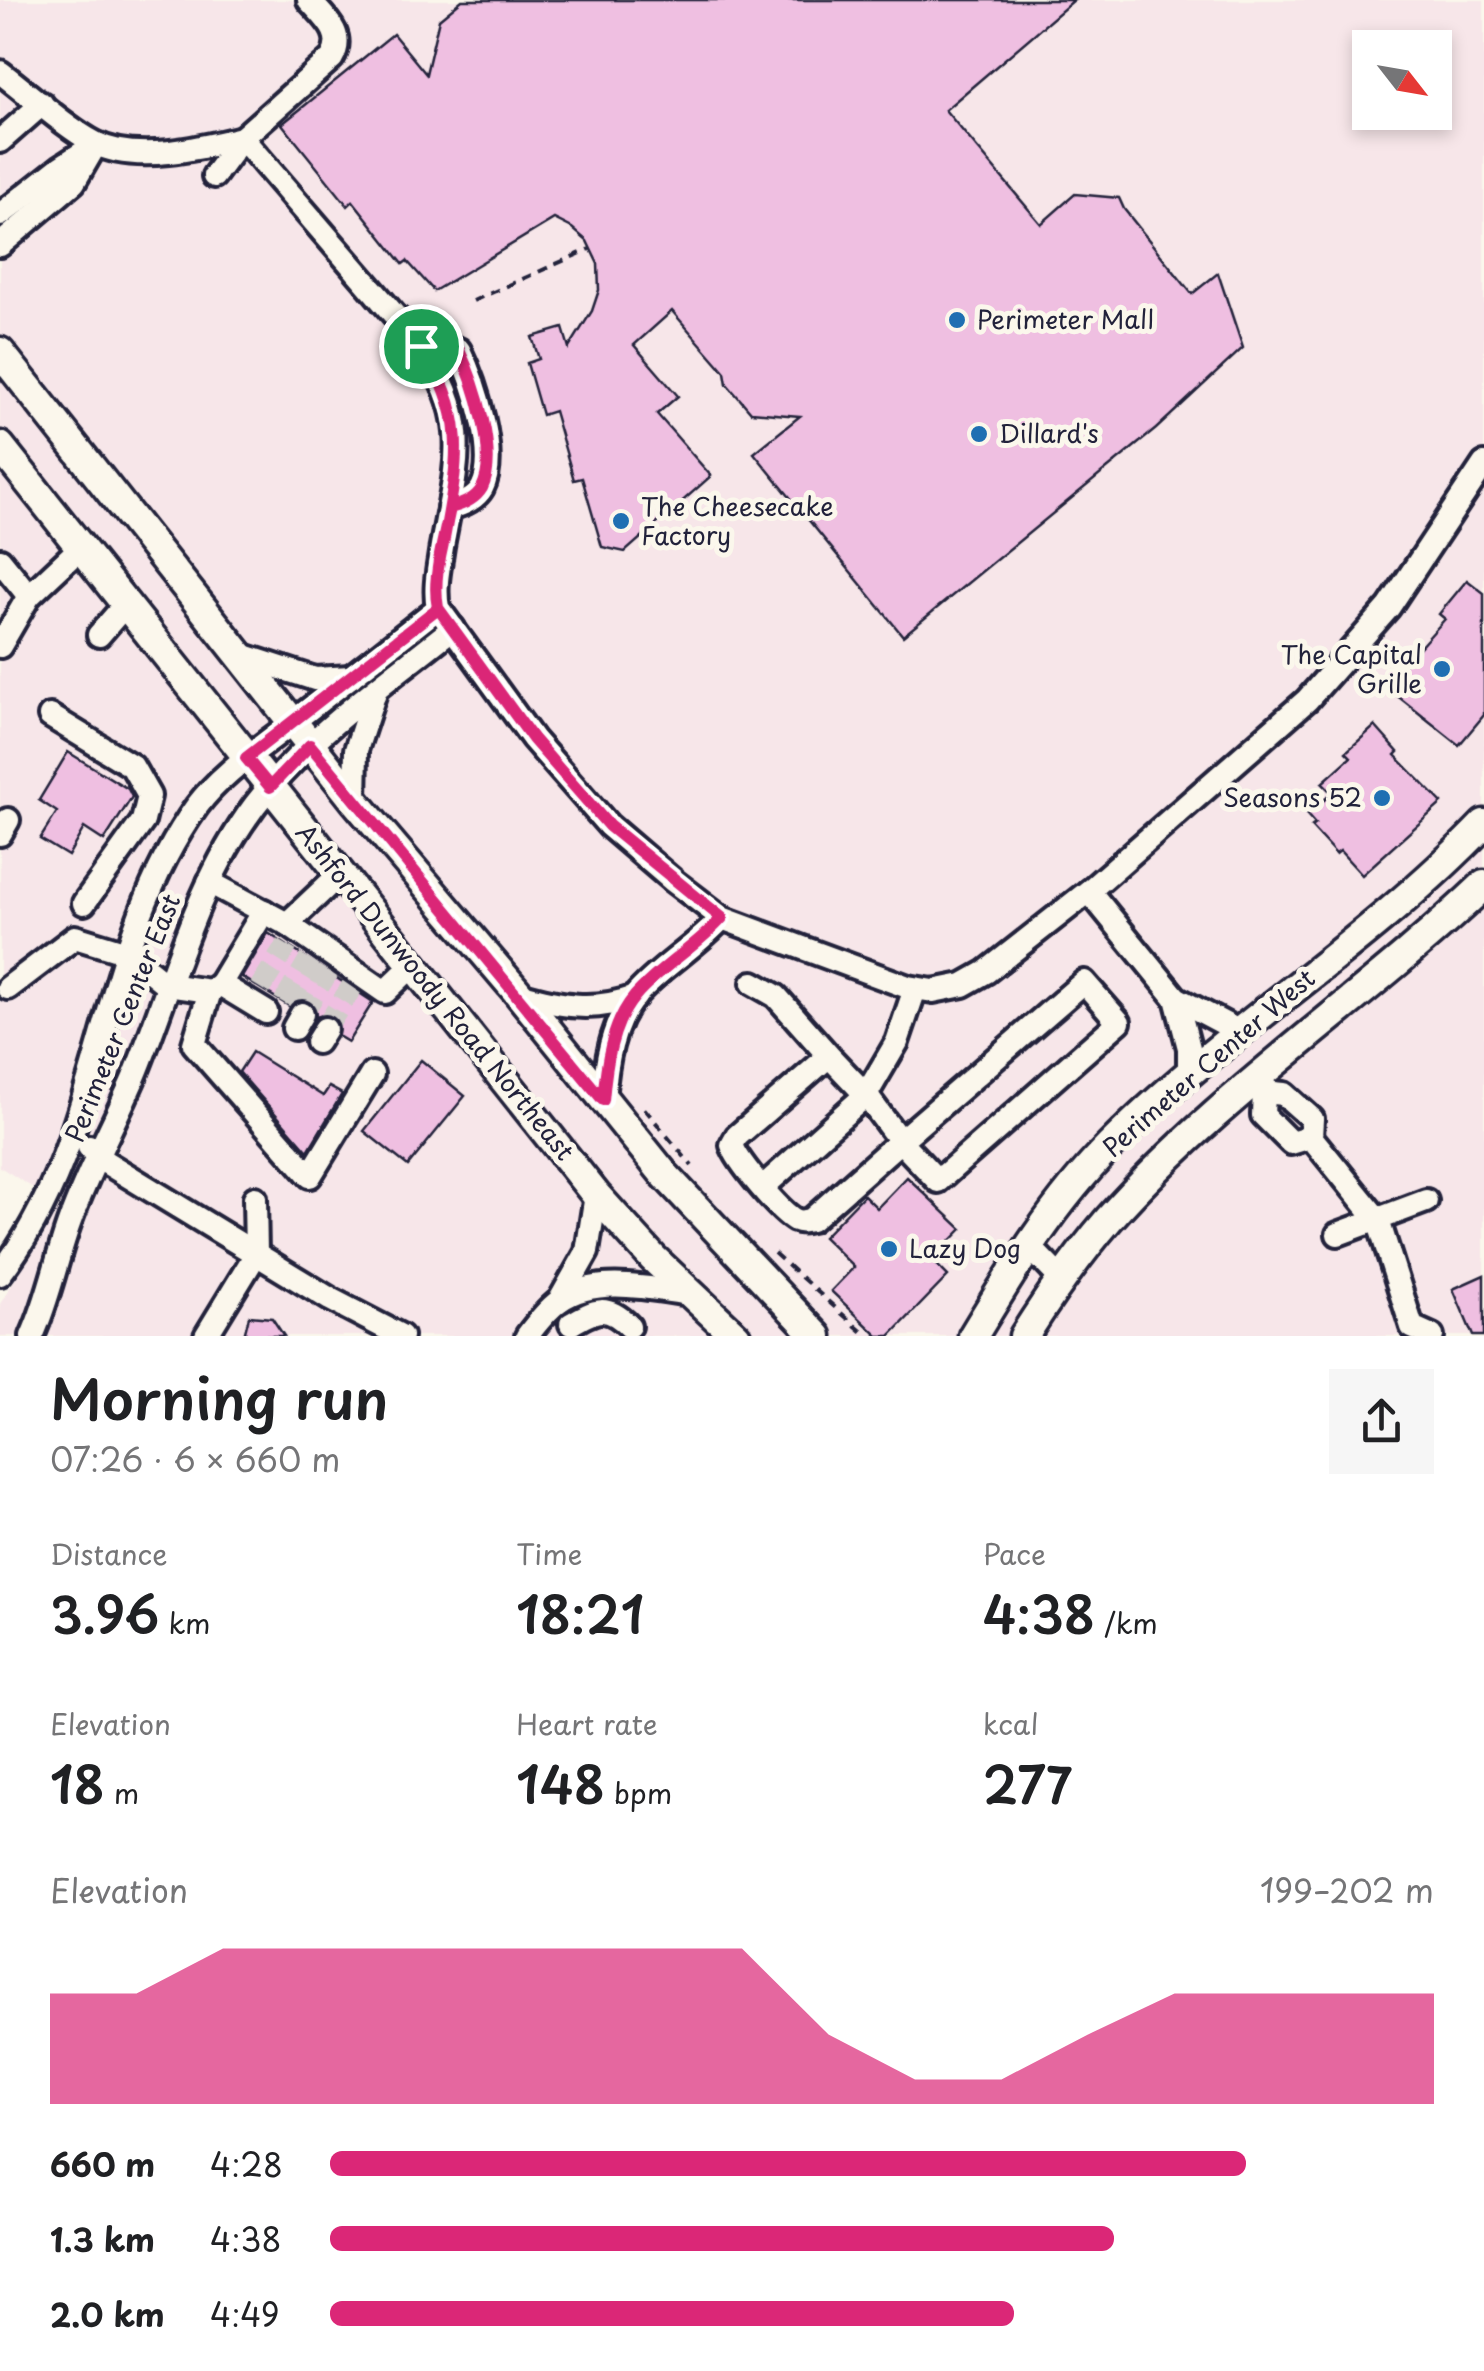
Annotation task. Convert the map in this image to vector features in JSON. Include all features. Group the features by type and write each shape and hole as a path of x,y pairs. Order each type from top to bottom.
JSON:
{"main road":[{"path":"0,352 301,734 603,1100 700,1215 817,1336"},
{"name":"Ashford Dunwoody Road Northeast","path":"0,446 596,1195 690,1294 736,1336"},
{"name":"Perimeter Center West","path":"973,1336 1028,1246 1108,1148 1231,1040 1411,893 1484,824"},
{"name":"Perimeter Center West","path":"1024,1336 1061,1278 1110,1218 1157,1170 1480,895"},
{"path":"1231,1040 1259,1087"}],"street":[{"path":"214,176 242,138 332,58 338,47 337,34 309,0"},
{"path":"0,72 96,144 132,152 195,150 242,138"},
{"path":"0,141 42,104"},
{"path":"242,138 424,361 448,346 459,350 483,415 486,464 482,487 465,504 450,508 436,584 438,608 533,739 609,826 722,918 915,988 933,992 964,985 975,978 1089,891 1307,700 1389,607 1480,480"},
{"path":"0,263 4,232 60,166 96,144"},
{"path":"0,646 29,596 80,548"},
{"path":"0,560 29,596"},
{"path":"99,635 110,618 126,605"},
{"path":"301,734 351,677 438,608"},
{"path":"301,734 375,692 453,628"},
{"path":"238,654 315,678 351,677"},
{"path":"355,800 356,750 375,692"},
{"path":"8,988 75,937 86,893 142,822 148,796 132,766 50,716"},
{"name":"Perimeter Center East","path":"0,1274 54,1185 84,1100 127,953 163,868 196,808 215,784 246,758 301,734"},
{"name":"Perimeter Center East","path":"32,1336 72,1216 135,1074 209,882 301,734"},
{"path":"290,933 341,873"},
{"path":"209,882 264,912 356,980 385,992 414,964"},
{"path":"1089,891 1176,998 1231,1040"},
{"path":"264,912 215,988 194,1044 310,1176 372,1074"},
{"path":"519,994 588,1008 612,1005 634,996 704,938 722,918"},
{"path":"75,937 127,953 167,985 215,988 276,1009"},
{"path":"753,983 776,996 866,1096 900,1141 938,1181 1119,1022 1084,982 900,1141 811,1220 800,1222 763,1187 732,1145 737,1136 828,1056"},
{"path":"763,1187 866,1096 897,1042 915,988"},
{"path":"603,1100 611,1044 634,996"},
{"path":"1176,998 1189,1048 1189,1076"},
{"path":"1259,1087 1284,1094 1312,1119 1310,1137 1378,1220 1417,1333"},
{"path":"84,1100 82,1133 97,1157 330,1299 401,1336"},
{"path":"54,1185 82,1160 97,1157"},
{"path":"527,1336 560,1300 587,1252 596,1195"},
{"path":"206,1336 256,1254 255,1198"},
{"path":"1338,1234 1426,1201"},
{"path":"1028,1246 1061,1278"},
{"path":"560,1300 576,1292 609,1287 644,1287 690,1294"},
{"path":"571,1324 595,1310 616,1313 630,1326"}],"path":[{"path":"473,301 590,248"},
{"path":"637,1100 695,1169"},
{"path":"774,1252 867,1336"}],"shaded area":[{"path":"0,0 1484,0 1484,1336 0,1336 0,1304 60,1205 0,1167"}],"building":[{"name":"Perimeter Mall","path":"462,0 1074,0 945,110 1041,224 1075,194 1119,198 1192,294 1218,273 1243,348 1156,429 903,636 754,453 800,416 751,412 727,384 725,372 672,311 634,345 678,396 657,414 711,476 625,552 602,547 582,478 574,480 554,411 542,415 527,363 539,359 532,337 563,328 569,348 592,311 599,290 598,264 587,241 554,219 434,291 407,261 403,264 353,201 348,206 282,124 393,34 426,74 439,19"},
{"name":"The Capital Grille","path":"1467,580 1484,593 1484,715 1459,745 1385,686 1445,619 1439,614"},
{"name":"Seasons 52","path":"1375,726 1398,752 1395,755 1442,803 1362,875 1311,827 1315,824 1307,815 1332,793 1322,783 1351,757 1346,752"},
{"path":"68,752 128,789 132,797 104,841 84,828 68,856 40,839 57,812 39,800"},
{"path":"268,933 373,1002 348,1042 338,1036 338,1021 326,1014 316,1017 310,1002 301,999 289,1006 242,977"},
{"path":"252,1052 323,1096 329,1087 342,1094 308,1151 239,1072"},
{"path":"421,1060 465,1096 408,1166 364,1131"},
{"name":"Lazy Dog","path":"907,1177 962,1229 932,1260 948,1276 890,1336 878,1336 831,1291 854,1267 823,1237 864,1195 877,1208"},
{"path":"1484,1275 1484,1336 1473,1336 1453,1289"},
{"path":"249,1316 272,1318 284,1336 244,1336"}],"tunnel":[{"path":"260,988 287,945"},
{"path":"284,1003 310,959"},
{"path":"302,1014 328,971"},
{"path":"325,1029 353,985"}],"place":[{"name":"Perimeter Mall","path":"957,320"},
{"name":"Dillard's","path":"979,434"},
{"name":"The Cheesecake Factory","path":"621,521"},
{"name":"The Capital Grille","path":"1442,669"},
{"name":"Seasons 52","path":"1382,798"},
{"name":"Lazy Dog","path":"889,1249"}],"route":[{"path":"421,346 450,400 458,434 454,492 450,508 436,584 438,608 246,758 270,787 310,745 603,1100 611,1044 634,996 704,938 722,918 609,826 533,739 438,608 436,597 436,584 450,508 465,504 482,487 486,464 483,415 459,350 421,346"}]}
